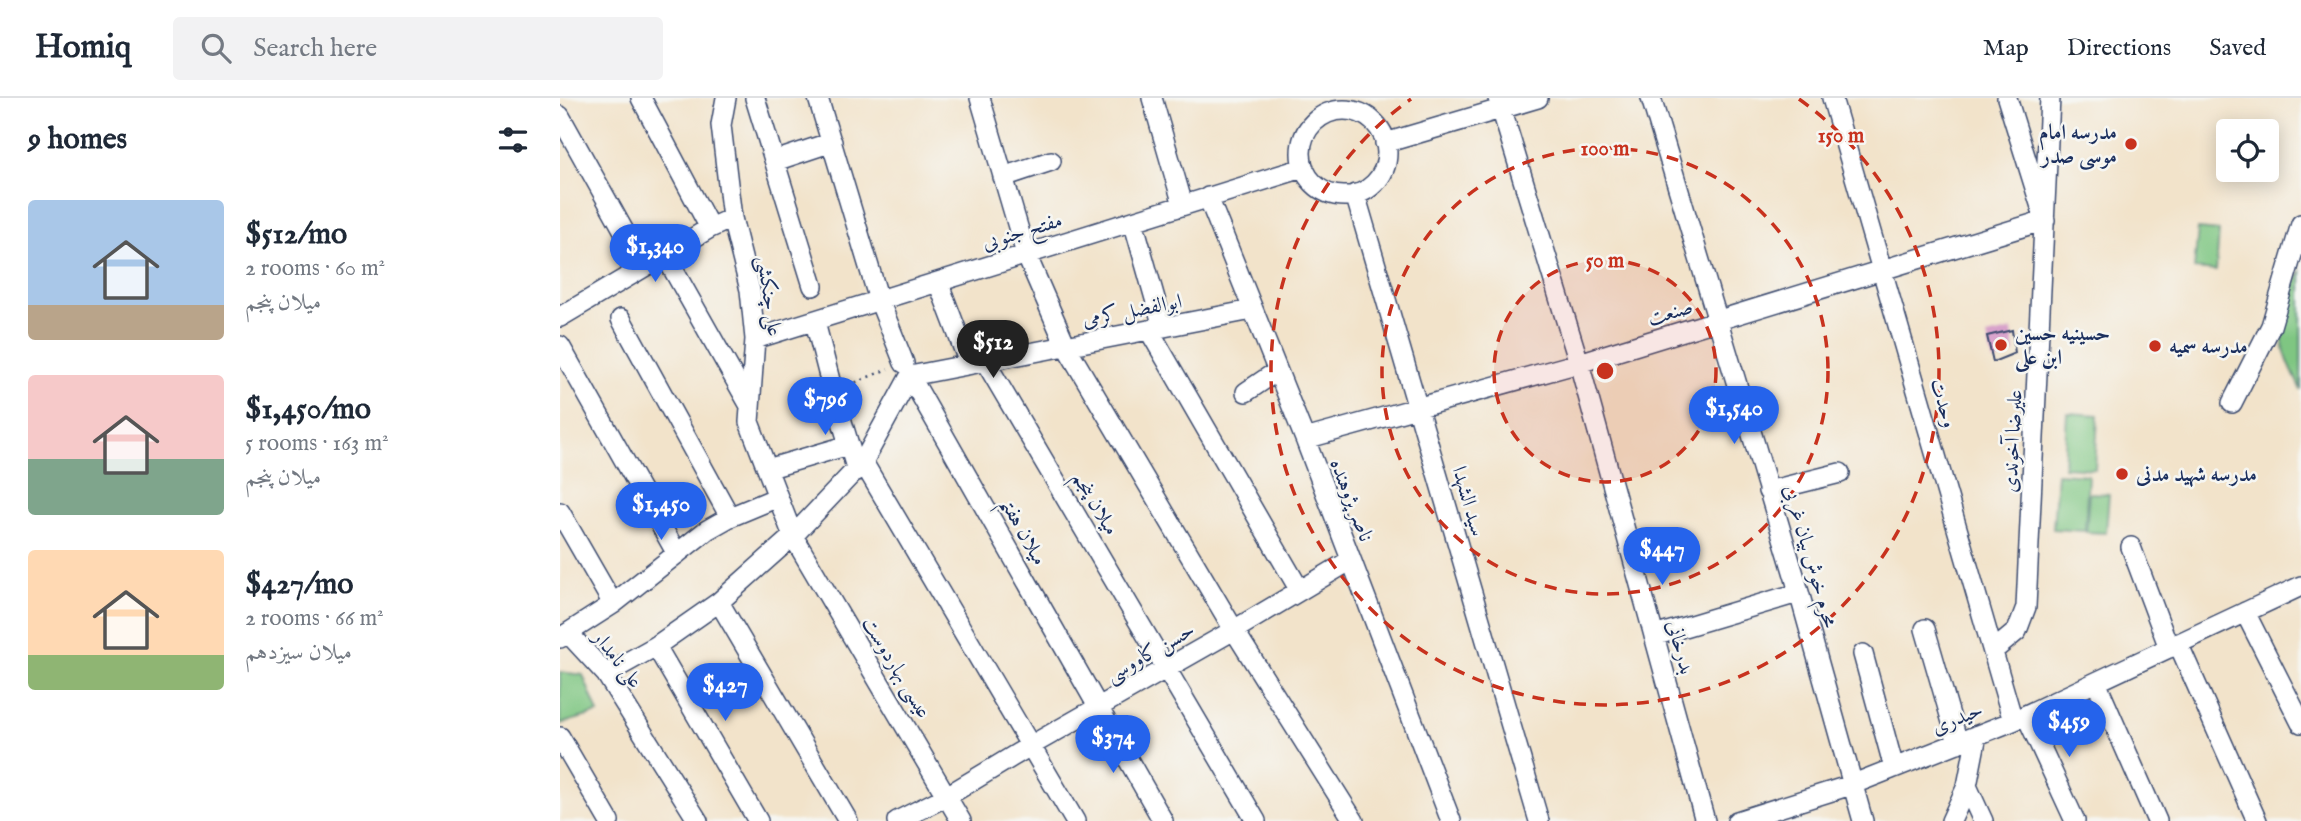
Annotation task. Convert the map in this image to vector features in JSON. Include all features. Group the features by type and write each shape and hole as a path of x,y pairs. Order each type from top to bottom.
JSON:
{"street":[{"path":"641,98 710,228"},
{"name":"علی چنکشی","path":"726,98 720,125 732,218 750,290 755,339 749,422 778,498"},
{"path":"755,98 813,286"},
{"name":"میلان هفتم","path":"818,98 879,300 907,370 1163,821"},
{"path":"980,98 1026,254 1066,346 1234,631 1354,821"},
{"path":"1152,98 1183,205"},
{"path":"1385,143 1499,104 1538,98"},
{"name":"محرم خوش بیان غربی","path":"1651,98 1769,491 1863,821"},
{"name":"وحدت","path":"1832,98 1993,651 2020,718 2075,821"},
{"name":"علیرضا آخوندی","path":"2007,98 2045,220"},
{"name":"علیرضا آخوندی","path":"1993,651 2017,631 2026,607 2050,98"},
{"name":"بدرخانی","path":"1499,104 1580,363 1705,821"},
{"path":"1326,105 1357,112 1370,119 1380,129 1385,143 1384,169 1367,189 1356,194 1330,194 1318,188 1303,167 1302,141 1326,105"},
{"path":"560,116 644,267"},
{"path":"775,161 832,142"},
{"path":"1003,177 1051,161"},
{"name":"مفتح جنوبی","path":"755,339 1303,167"},
{"name":"سید الشهدا","path":"1356,194 1539,821"},
{"name":"ناصر پژوهنده","path":"1208,197 1305,439 1451,821"},
{"path":"562,311 732,218"},
{"name":"صنعت","path":"1305,439 1580,363 2045,220"},
{"path":"1133,221 1156,329 1299,589"},
{"path":"2232,403 2271,326 2301,224"},
{"path":"665,255 750,404"},
{"name":"میلان پنجم","path":"938,282 977,362 1167,669 1256,821"},
{"name":"ابوالفضل کرمی","path":"907,370 977,362 1252,310"},
{"path":"621,319 730,517"},
{"path":"815,322 849,445 1075,821"},
{"path":"560,346 677,554"},
{"path":"606,674 656,646 719,602 793,536 860,466 907,370"},
{"path":"1246,392 1277,371"},
{"path":"767,469 849,445"},
{"path":"1769,491 1840,473"},
{"name":"علی نامدار","path":"698,821 606,674 564,636 613,604 707,530 730,517 778,498"},
{"name":"عیسی بهاردوست","path":"778,498 793,536 961,821"},
{"path":"560,512 613,604"},
{"path":"2131,547 2257,821"},
{"name":"حسن کاووسی","path":"897,821 947,796 1234,631 1351,559"},
{"name":"حیدری","path":"1737,821 1851,785 2020,718 2301,586"},
{"path":"1654,636 1798,593"},
{"path":"719,602 848,821"},
{"path":"2245,612 2301,723"},
{"path":"1925,629 1958,743"},
{"path":"656,646 758,821"},
{"path":"1863,654 1894,768"},
{"path":"2096,682 2157,821"},
{"path":"1951,821 1967,786 1977,735"},
{"path":"560,737 609,821"},
{"path":"1967,786 1983,821"}],"path":[{"path":"833,391 907,370"}],"green space":[{"path":"2198,229 2219,231 2216,271 2194,269"},
{"path":"2301,271 2301,390 2286,357 2282,337 2288,301"},
{"path":"2067,413 2098,415 2095,469 2064,467"},
{"path":"2057,473 2088,475 2085,531 2053,529"},
{"path":"2089,493 2109,494 2106,533 2086,532"},
{"path":"560,672 583,675 598,713 560,724"}],"building":[{"name":"حسینیه حسین ابن علی","path":"2012,330 2015,353 1993,362 1987,336"}],"place":[{"name":"مدرسه امام موسی صدر","path":"2131,144"},
{"name":"حسینیه حسین ابن علی","path":"2001,345"},
{"name":"مدرسه سمیه","path":"2155,346"},
{"name":"مدرسه شهید مدنی","path":"2122,474"}]}
